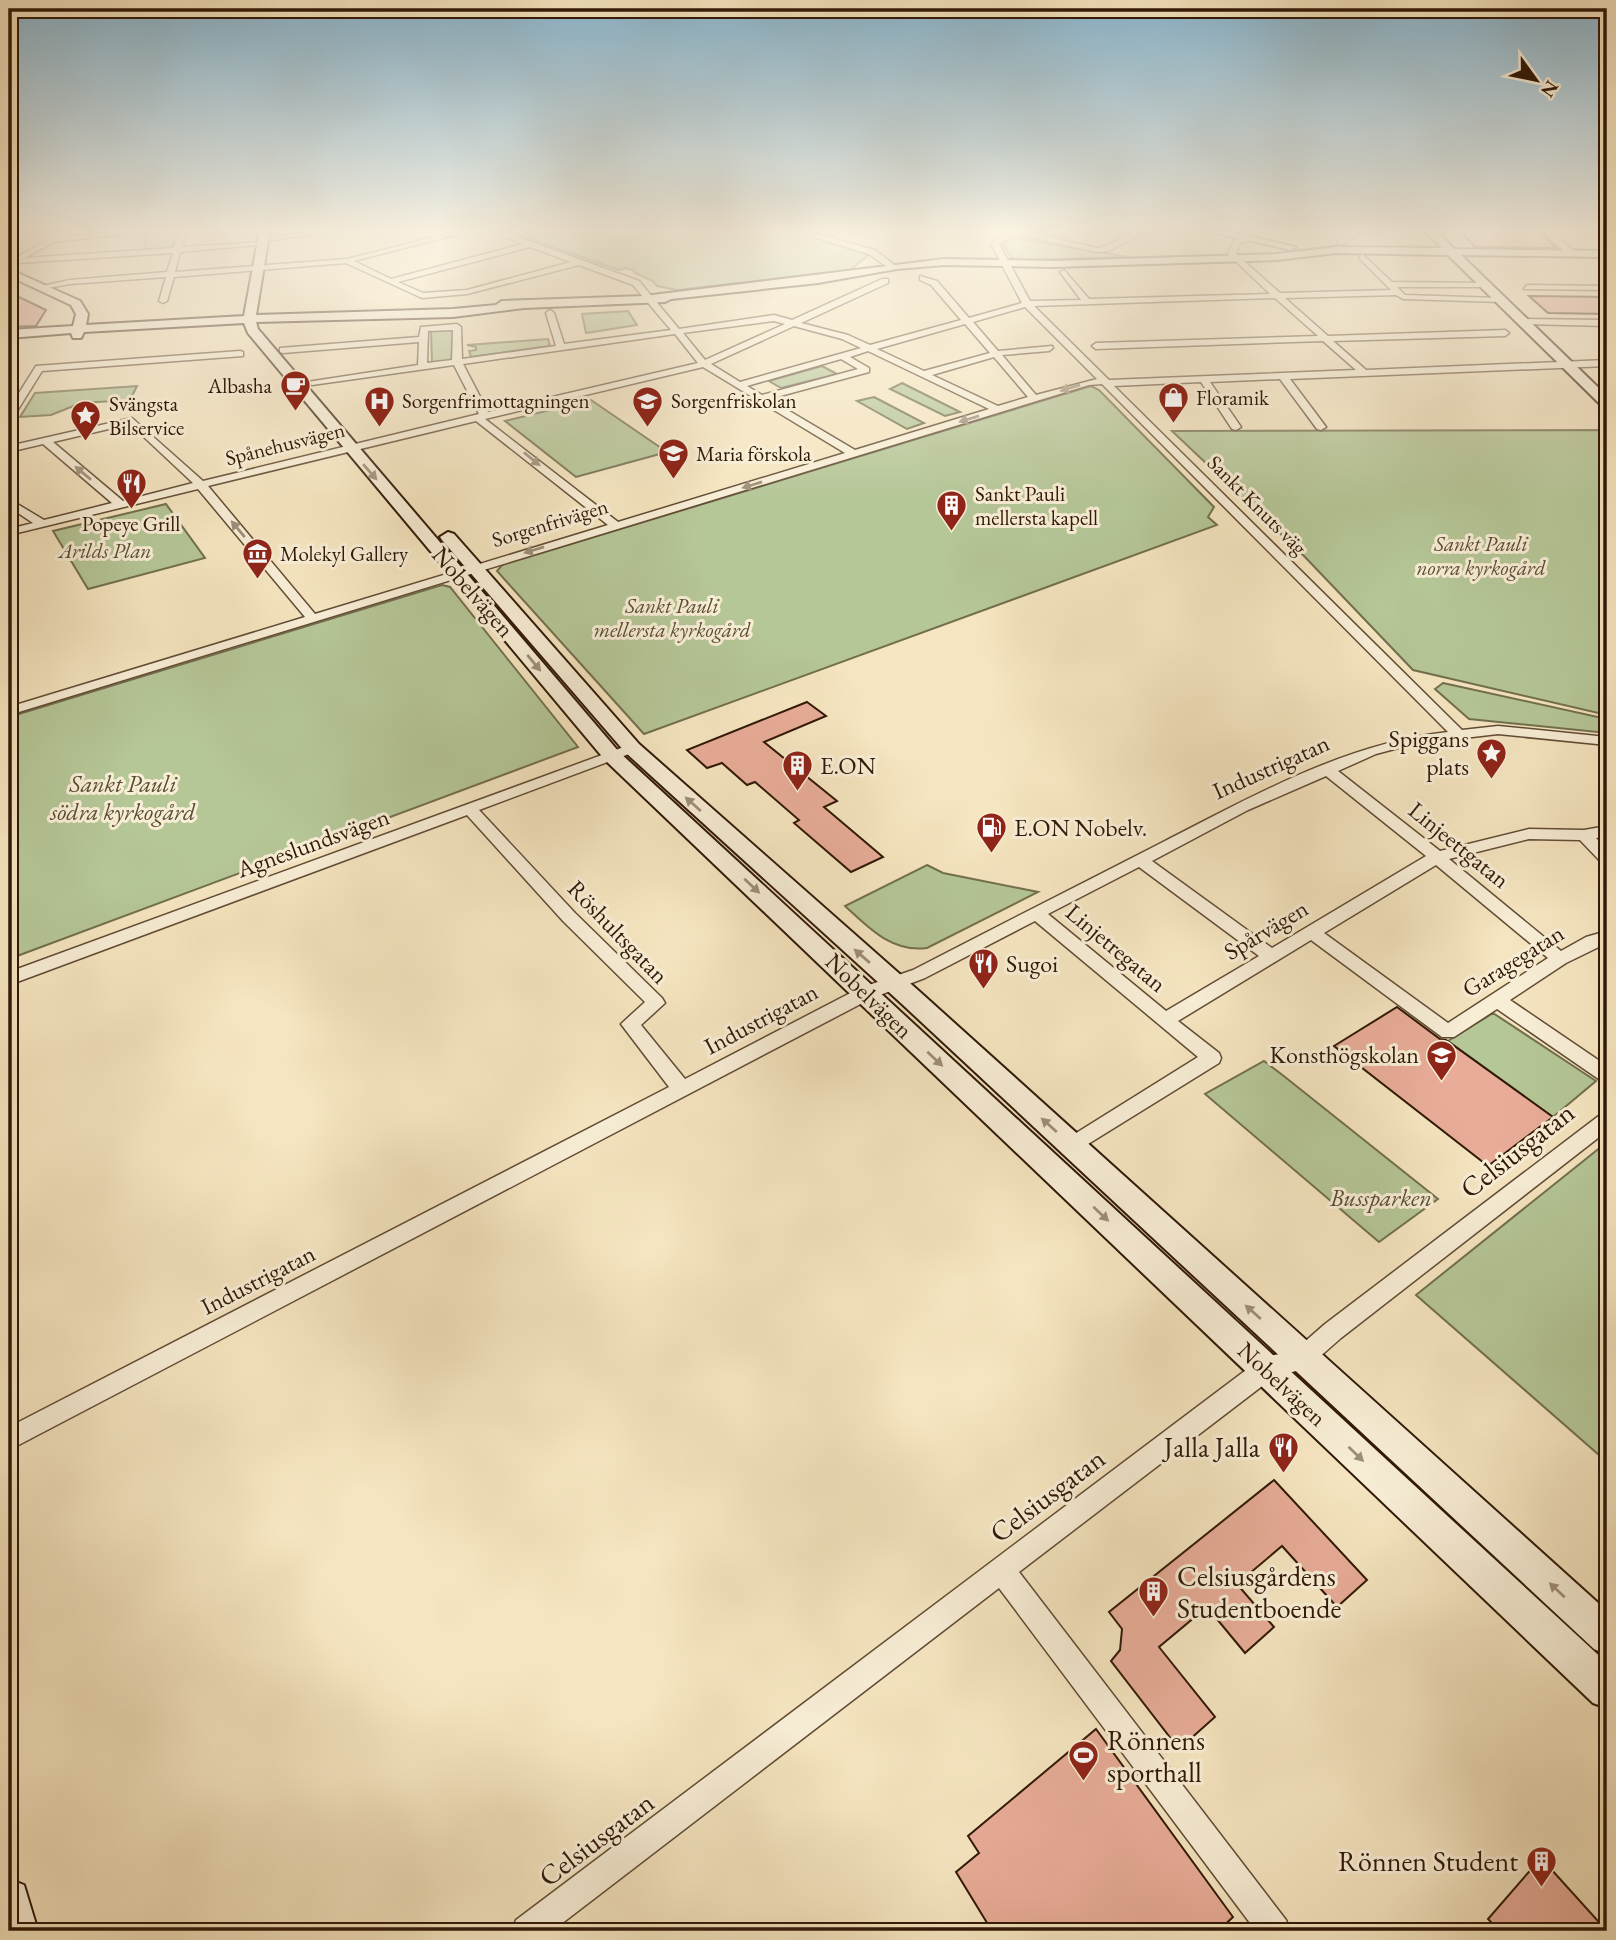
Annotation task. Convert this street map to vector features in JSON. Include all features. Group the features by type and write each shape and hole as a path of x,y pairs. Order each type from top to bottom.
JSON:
{"main road":[{"path":"69,320 72,332"},
{"path":"72,332 77,320"},
{"path":"9,334 301,320"},
{"path":"1520,320 1607,389"},
{"path":"1534,320 1607,403"},
{"name":"Nobelvägen","path":"257,322 312,382 357,446"},
{"name":"Nobelvägen","path":"257,322 357,446 622,752 866,993 1607,1689"},
{"path":"9,340 72,332"},
{"name":"Nobelvägen","path":"622,752 894,984 1607,1636"},
{"path":"9,1899 17,1931"}],"street":[{"path":"552,320 561,348"},
{"path":"667,320 704,364 855,454"},
{"path":"312,382 763,320"},
{"path":"782,320 839,334 998,410"},
{"name":"Spånehusvägen","path":"9,532 704,364 800,320"},
{"path":"965,320 1027,394"},
{"path":"739,385 975,320"},
{"name":"Sankt Knuts väg","path":"1043,320 1458,734"},
{"path":"1301,320 1364,373"},
{"path":"1523,322 1607,323"},
{"path":"422,367 424,330 457,327 457,362 481,416 615,526"},
{"path":"1096,346 1504,333"},
{"path":"283,350 424,339"},
{"path":"925,374 995,355 1049,348"},
{"path":"9,416 14,399 39,368 240,354"},
{"path":"760,398 866,370 842,356"},
{"name":"Sorgenfrivägen","path":"9,711 998,410 1027,394 1088,382 1607,363"},
{"path":"1283,376 1321,427"},
{"path":"1204,379 1236,426"},
{"path":"9,449 132,421 200,484 313,619"},
{"path":"45,441 121,505"},
{"path":"9,502 42,524"},
{"name":"Industrigatan","path":"9,1440 866,993 919,974 1243,807 1326,770 1371,751 1412,740 1458,734 1498,730 1607,741"},
{"name":"Agneslundsvägen","path":"9,979 622,752"},
{"name":"Linjeettgatan","path":"1326,770 1560,959"},
{"name":"Röshultsgatan","path":"470,808 569,917 656,1003 630,1024 682,1089"},
{"name":"Spårvägen","path":"1165,1020 1437,857 1529,834 1584,835 1607,831"},
{"path":"1584,835 1607,858"},
{"path":"1140,860 1271,956"},
{"name":"Linjetregatan","path":"1036,914 1165,1020"},
{"name":"Garagegatan","path":"1311,932 1448,1032 1560,959 1592,941 1607,937"},
{"path":"1497,1000 1607,1075"},
{"path":"1072,1146 1212,1058 1165,1020"},
{"name":"Celsiusgatan","path":"527,1931 1001,1569 1236,1394 1266,1368 1304,1358 1333,1331 1607,1120"},
{"path":"1001,1569 1275,1931"}],"green space":[{"path":"583,320 633,320 637,325 586,333"},
{"path":"455,328 458,361 432,364 431,330"},
{"path":"548,339 550,346 471,357 469,351 476,350 476,347 467,345"},
{"path":"822,366 837,374 781,388 769,381"},
{"path":"902,383 960,412 945,416 890,389"},
{"path":"137,386 130,400 81,403 51,415 20,417 35,393"},
{"name":"Sankt Pauli mellersta kyrkogård","path":"1091,386 1099,390 1214,507 1208,517 1217,525 644,734 497,571 502,565"},
{"path":"874,397 924,423 907,429 857,401"},
{"path":"591,400 667,452 576,477 505,421"},
{"name":"Sankt Pauli norra kyrkogård","path":"1607,430 1607,715 1413,670 1304,556 1172,431"},
{"name":"Arilds Plan","path":"166,504 205,558 88,589 53,531"},
{"name":"Sankt Pauli södra kyrkogård","path":"442,585 450,587 578,747 9,959 9,717"},
{"path":"1443,683 1607,719 1607,733 1469,719 1435,689"},
{"path":"927,865 943,873 1038,892 927,948 914,949 892,943 882,937 845,906"},
{"path":"1493,1013 1596,1081 1553,1117 1448,1041"},
{"name":"Bussparken","path":"1264,1061 1438,1199 1379,1242 1205,1094"},
{"path":"1607,1142 1607,1462 1416,1295"}],"building":[{"path":"9,320 40,320 36,326 9,327"},
{"name":"E.ON","path":"807,702 826,716 764,742 837,801 824,807 883,857 851,872 794,823 799,820 755,782 747,785 722,763 707,768 687,750"},
{"name":"Konsthögskolan","path":"1397,1007 1553,1117 1488,1166 1334,1046"},
{"name":"Celsiusgårdens Studentboende","path":"1274,1480 1367,1580 1337,1607 1282,1546 1237,1584 1274,1627 1245,1653 1207,1607 1159,1647 1215,1717 1179,1749 1111,1661 1120,1650 1122,1629 1109,1612"},
{"name":"Rönnens sporthall","path":"1096,1729 1233,1917 1218,1931 992,1931 956,1872 979,1853 968,1836"},
{"name":"Rönnen Student","path":"1541,1858 1607,1931 1499,1931 1488,1919"}],"place":[{"name":"Albasha","path":"295,413"},
{"name":"Floramik","path":"1173,425"},
{"name":"Sorgenfrimottagningen","path":"379,428"},
{"name":"Sorgenfriskolan","path":"648,428"},
{"name":"Svängsta Bilservice","path":"86,443"},
{"name":"Maria förskola","path":"673,481"},
{"name":"Popeye Grill","path":"131,511"},
{"name":"Sankt Pauli mellersta kapell","path":"952,533"},
{"name":"Molekyl Gallery","path":"257,581"},
{"name":"Spiggans plats","path":"1492,780"},
{"name":"E.ON","path":"797,793"},
{"name":"E.ON Nobelv.","path":"991,855"},
{"name":"Sugoi","path":"983,991"},
{"name":"Konsthögskolan","path":"1442,1082"},
{"name":"Jalla Jalla","path":"1283,1474"},
{"name":"Celsiusgårdens Studentboende","path":"1154,1619"},
{"name":"Rönnens sporthall","path":"1084,1783"},
{"name":"Rönnen Student","path":"1541,1888"}]}
